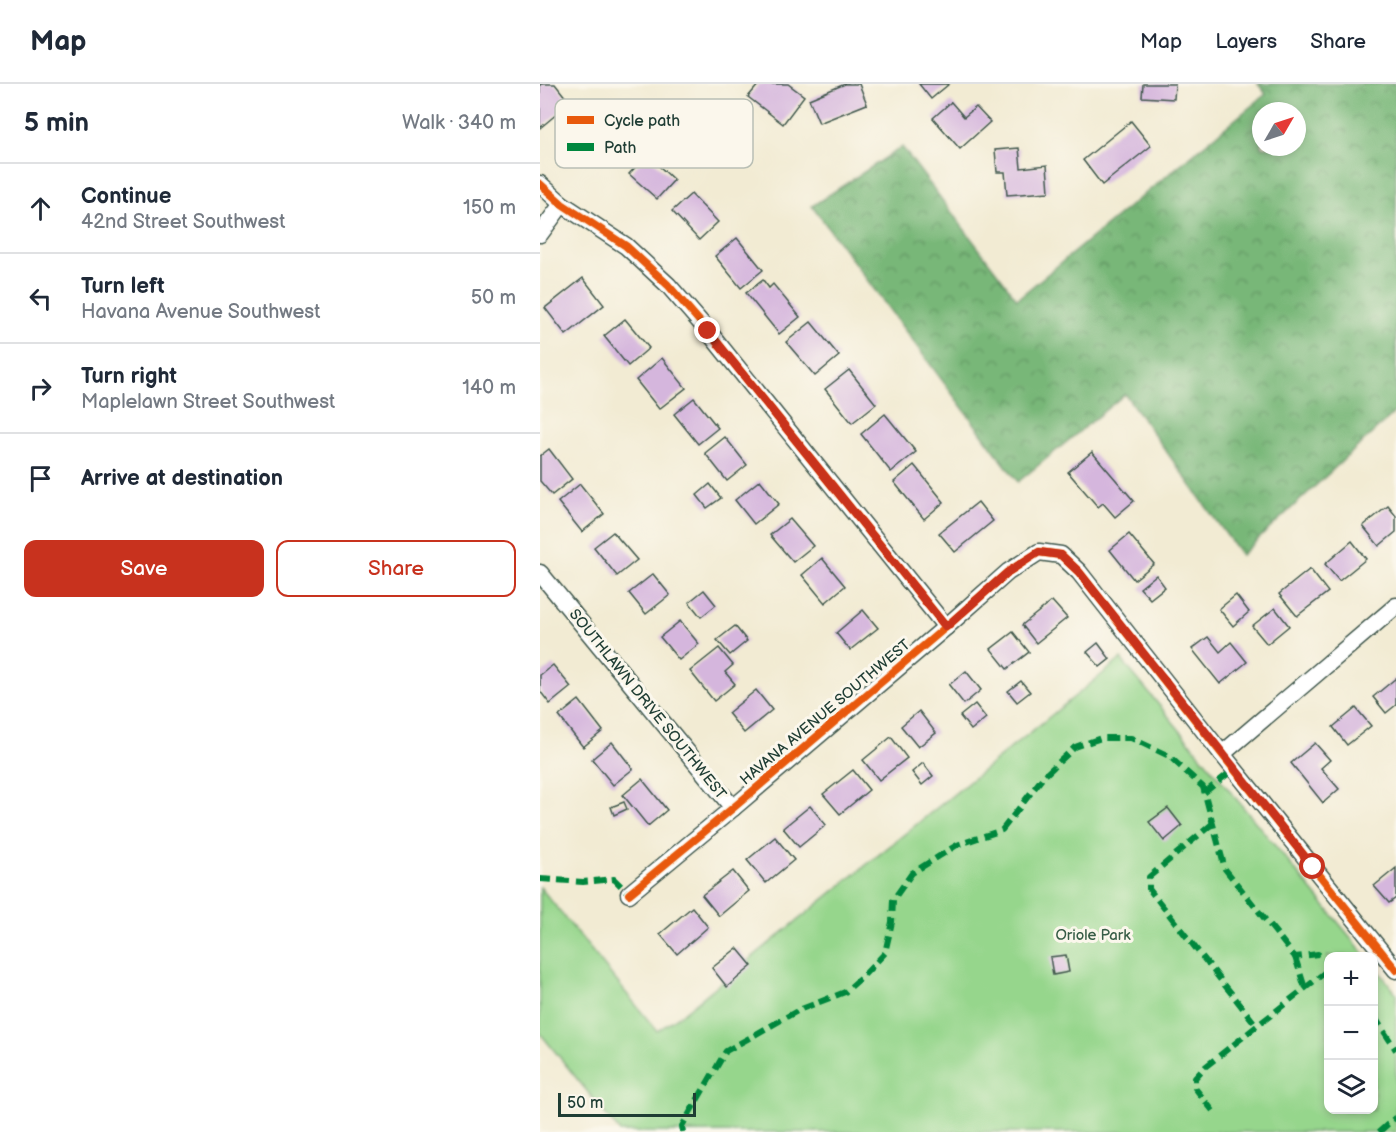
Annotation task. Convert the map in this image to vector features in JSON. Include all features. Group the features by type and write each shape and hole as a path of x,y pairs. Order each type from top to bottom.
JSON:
{"street":[{"path":"540,184 562,204 626,246 668,285 708,331 946,627"},
{"path":"540,234 562,204"},
{"name":"HAVANA AVENUE SOUTHWEST","path":"629,894 1008,572 1039,552 1061,555 1079,572 1222,754"},
{"name":"SOUTHLAWN DRIVE SOUTHWEST","path":"540,573 733,808"},
{"path":"1396,606 1222,754 1396,970"}],"green space":[{"path":"1258,84 1396,84 1396,411 1241,555 1125,394 1018,482 812,206 902,147 1017,299 1252,106 1252,156 1306,156 1306,102 1256,102 1266,94"},
{"name":"Oriole Park","path":"1121,659 1363,952 1324,952 1324,1114 1378,1114 1378,970 1396,993 1396,1132 620,1132 540,1033 540,887 657,1031 682,1014"}],"building":[{"path":"540,84 555,84 567,99 555,99 555,116 540,128"},
{"path":"759,84 788,84 804,96 783,124 748,97"},
{"path":"845,84 859,84 867,104 819,123 809,99"},
{"path":"919,84 949,84 931,99"},
{"path":"1143,84 1175,84 1174,99 1142,97"},
{"path":"951,102 964,117 976,107 990,122 960,149 933,118"},
{"path":"1131,121 1151,146 1102,185 1083,160"},
{"path":"1019,148 1021,168 1047,165 1049,192 1007,195 1005,172 997,172 995,150"},
{"path":"635,168 661,168 674,180 657,199 629,174"},
{"path":"691,194 718,222 699,240 672,211"},
{"path":"737,238 763,270 741,288 715,256"},
{"path":"583,278 604,305 566,335 545,308"},
{"path":"763,280 769,288 773,284 800,317 779,334 746,293"},
{"path":"625,319 649,348 628,366 604,336"},
{"path":"811,322 839,356 815,376 786,342"},
{"path":"662,358 686,388 659,409 636,380"},
{"path":"849,370 876,404 852,423 825,389"},
{"path":"694,398 718,428 698,444 674,414"},
{"path":"885,414 916,452 891,472 861,434"},
{"path":"725,437 747,465 727,481 705,453"},
{"path":"549,449 572,479 552,495 540,481 540,456"},
{"path":"1092,452 1134,501 1115,517 1103,503 1098,507 1068,472"},
{"path":"914,465 944,502 924,519 894,482"},
{"path":"760,480 779,504 754,524 735,500"},
{"path":"580,484 604,514 582,532 558,502"},
{"path":"710,484 721,498 707,508 697,495"},
{"path":"978,502 993,521 955,552 939,533"},
{"path":"1388,506 1396,516 1396,532 1379,546 1363,526"},
{"path":"790,519 813,546 793,562 770,535"},
{"path":"613,532 637,560 617,576 594,547"},
{"path":"1129,534 1154,564 1134,580 1110,550"},
{"path":"1352,541 1366,559 1339,581 1325,564"},
{"path":"822,558 845,586 825,603 802,575"},
{"path":"1310,569 1328,592 1297,616 1279,594"},
{"path":"653,574 670,595 646,614 629,593"},
{"path":"1156,575 1165,587 1150,599 1140,588"},
{"path":"704,590 716,605 701,617 689,602"},
{"path":"1236,595 1249,612 1233,626 1219,609"},
{"path":"1052,601 1067,618 1036,643 1022,625"},
{"path":"1275,608 1289,626 1267,644 1252,626"},
{"path":"863,610 878,628 850,650 836,633"},
{"path":"680,621 699,644 679,660 660,637"},
{"path":"735,626 747,641 730,655 717,640"},
{"path":"1013,632 1029,652 1007,669 991,649"},
{"path":"1208,637 1220,652 1231,642 1247,662 1220,684 1192,649"},
{"path":"1098,643 1110,659 1100,667 1087,652"},
{"path":"719,648 733,665 725,672 735,684 714,701 690,671"},
{"path":"553,665 571,687 550,704 540,691 540,675"},
{"path":"966,671 981,690 964,704 949,685"},
{"path":"1396,678 1396,705 1386,713 1373,697"},
{"path":"1021,681 1030,692 1017,702 1008,691"},
{"path":"756,690 772,710 744,733 728,713"},
{"path":"579,700 603,731 583,747 559,716"},
{"path":"975,704 986,718 971,730 960,716"},
{"path":"1356,708 1371,726 1347,745 1333,727"},
{"path":"919,711 936,733 918,747 901,726"},
{"path":"891,737 907,758 879,780 863,760"},
{"path":"612,742 633,769 613,785 592,759"},
{"path":"1315,743 1330,760 1321,768 1339,789 1323,803 1291,763"},
{"path":"923,763 933,776 922,785 912,772"},
{"path":"853,770 869,790 840,814 823,794"},
{"path":"642,779 667,810 648,826 623,795"},
{"path":"624,802 627,809 614,815 611,807"},
{"path":"810,806 826,825 799,847 783,828"},
{"path":"1168,808 1182,826 1164,841 1149,822"},
{"path":"775,837 794,860 766,883 747,860"},
{"path":"1396,868 1396,898 1389,903 1374,886"},
{"path":"733,871 749,891 719,916 702,895"},
{"path":"692,907 708,927 677,954 660,934"},
{"path":"737,948 752,966 727,987 712,968"},
{"path":"1066,955 1069,972 1053,975 1050,957"}],"marked path":[{"path":"683,1132 682,1126 726,1051 799,1010 845,992 885,953 892,922 893,900 912,873 957,845 1002,830 1044,776 1075,747 1101,738 1131,738 1169,756 1203,787 1225,869 1295,957 1318,954 1324,959"},
{"path":"1204,793 1234,769"},
{"path":"1212,824 1149,877 1149,889 1257,1026"},
{"path":"540,879 583,882 614,879 629,894"},
{"path":"1295,957 1305,988"},
{"path":"1213,1111 1195,1088 1195,1078 1205,1067 1324,973"},
{"path":"1378,1022 1396,1050"},
{"path":"1379,1132 1396,1117"}],"cycle path":[{"path":"540,184 562,204 626,246 668,285 708,331 946,627"},
{"path":"629,894 1008,572 1039,552 1061,555 1079,572 1396,970"}],"route":[{"path":"708,331 946,627 1008,572 1039,552 1061,555 1079,572 1313,867"}]}
